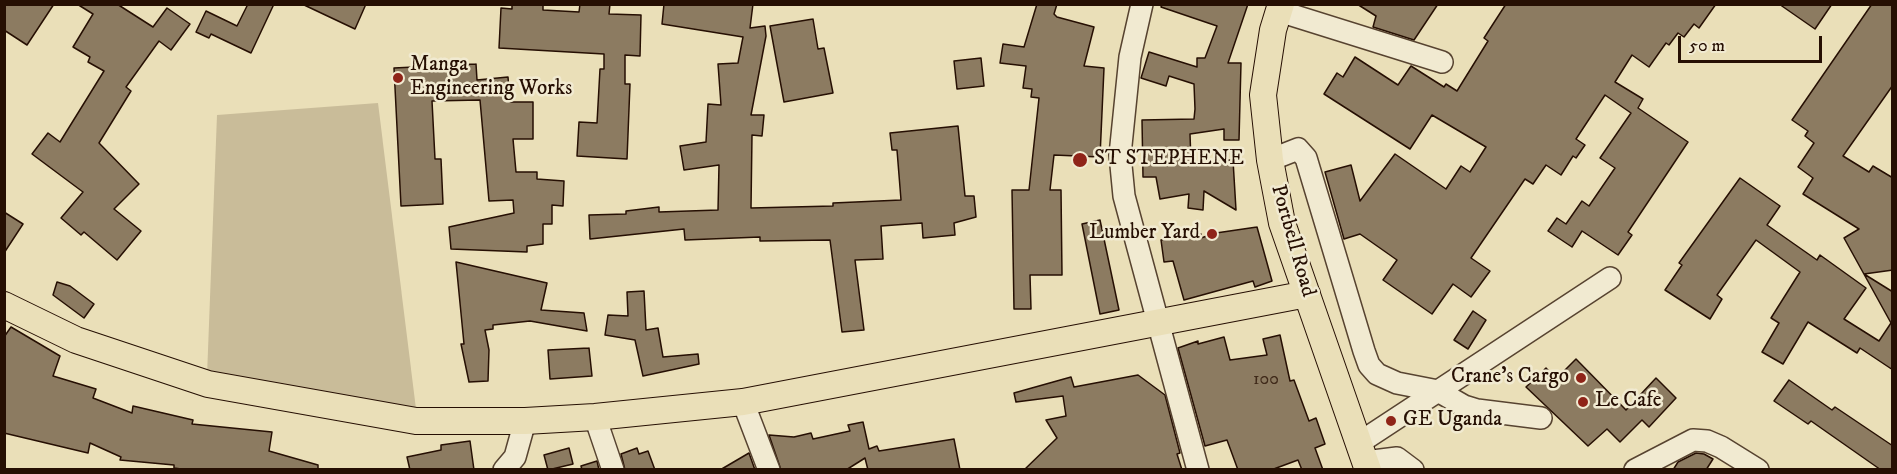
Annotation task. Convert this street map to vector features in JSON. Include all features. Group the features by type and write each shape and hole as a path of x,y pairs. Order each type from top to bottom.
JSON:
{"main road":[{"name":"Portbell Road","path":"1280,8 1273,30 1263,95 1270,160 1282,223 1364,458"},
{"path":"4,305 76,340 208,384 416,421 525,421 596,417 743,402 1158,325 1307,294"}],"street":[{"path":"1142,4 1130,57 1119,155 1124,196 1198,470"},
{"path":"1280,8 1442,62"},
{"path":"1270,160 1298,149 1306,158 1369,365 1377,374 1397,383 1438,391 1477,410 1541,418"},
{"path":"1364,458 1438,391 1610,278"},
{"path":"743,402 769,470"},
{"path":"596,417 613,470"},
{"path":"504,470 515,457 525,421"},
{"path":"1635,470 1693,440 1707,441 1721,447 1758,470"},
{"path":"1364,458 1397,458 1413,470"}],"shaded area":[{"path":"378,103 416,409 207,376 217,115"}],"building":[{"path":"4,4 54,4 27,45 4,30"},
{"path":"77,4 117,4 153,27 167,8 190,24 171,50 159,41 126,87 131,91 99,143 139,184 114,209 141,231 117,260 84,232 81,235 61,218 83,192 32,154 48,133 60,142 104,71 88,62 90,57 73,47 93,14"},
{"path":"248,4 274,4 251,53 211,34 209,38 196,32 206,11 237,26"},
{"path":"302,4 366,4 355,29"},
{"path":"512,4 543,4 543,10 579,12 580,4 610,4 609,14 641,15 640,56 625,55 625,84 630,84 627,159 577,156 579,122 597,123 600,69 604,69 604,54 499,48 501,8 512,9"},
{"path":"664,4 753,4 750,28 765,26 766,36 751,115 764,115 762,136 752,135 751,208 833,206 833,203 901,200 897,150 892,150 890,133 958,126 965,196 974,196 976,217 954,223 955,235 923,238 922,223 881,226 883,259 855,260 864,330 842,332 830,240 760,241 760,237 685,240 684,229 590,239 589,215 626,214 626,211 659,207 659,212 718,210 719,165 684,170 680,146 706,142 708,104 721,105 718,64 738,63 743,37 662,24"},
{"path":"1037,4 1057,4 1054,14 1057,17 1094,27 1084,66 1104,68 1100,157 1054,155 1050,190 1061,190 1062,275 1030,275 1031,309 1014,309 1012,190 1029,190 1039,98 1031,97 1032,89 1023,88 1026,66 1000,63 1003,44 1024,47"},
{"path":"1162,4 1248,4 1228,63 1241,63 1239,140 1224,140 1224,129 1190,134 1191,162 1233,160 1236,210 1204,191 1203,210 1188,208 1189,194 1160,199 1156,177 1143,177 1142,120 1194,119 1195,109 1194,84 1169,76 1166,86 1141,78 1149,52 1197,67 1197,58 1205,58 1217,26 1161,7"},
{"path":"1357,4 1438,4 1414,40 1373,27 1376,16"},
{"path":"1506,4 1716,4 1699,28 1694,24 1684,37 1678,33 1669,45 1666,43 1649,67 1632,55 1615,82 1643,99 1638,108 1688,142 1628,232 1632,235 1618,255 1582,231 1572,247 1548,231 1557,218 1566,224 1582,201 1589,206 1615,168 1600,158 1631,113 1605,95 1576,139 1585,145 1576,158 1573,156 1561,175 1546,165 1533,184 1525,179 1471,258 1490,271 1471,297 1453,284 1432,314 1383,280 1397,260 1360,234 1344,239 1325,172 1351,165 1360,201 1395,154 1446,189 1461,166 1470,172 1486,147 1432,115 1410,149 1324,94 1337,73 1343,77 1355,57 1398,85 1411,66 1444,87 1446,84 1457,91 1488,41 1484,38"},
{"path":"1779,4 1832,4 1815,29"},
{"path":"1872,4 1893,4 1893,85 1843,156 1869,172 1873,166 1893,178 1893,270 1864,274 1893,292 1893,370 1860,348 1857,353 1808,322 1783,364 1762,352 1779,323 1771,318 1800,272 1756,240 1717,295 1722,299 1710,319 1665,290 1682,265 1679,263 1740,178 1780,206 1767,225 1817,260 1820,255 1866,288 1844,319 1879,341 1891,323 1844,238 1859,229 1803,194 1813,178 1798,167 1814,143 1805,136 1808,131 1792,120"},
{"path":"813,19 818,49 824,48 833,93 784,102 770,26"},
{"path":"981,58 984,86 957,89 954,61"},
{"path":"476,64 477,80 508,77 510,102 533,102 533,139 513,139 516,172 537,172 537,179 564,181 563,206 552,205 552,224 543,224 543,244 527,246 527,252 451,249 449,227 514,213 513,200 489,201 480,100 432,101 435,159 441,159 443,204 401,206 394,68"},
{"path":"4,212 23,224 4,253"},
{"path":"1100,220 1119,310 1100,314 1082,224"},
{"path":"1257,227 1272,281 1255,287 1253,281 1184,300 1173,261 1164,262 1161,240 1201,234 1201,238 1216,233"},
{"path":"456,262 547,283 541,310 584,313 587,331 530,321 493,325 493,329 485,330 489,350 488,381 469,382 461,344 464,344"},
{"path":"57,282 70,286 94,304 84,318 53,295"},
{"path":"644,291 646,330 658,328 663,357 698,354 699,364 643,376 635,340 605,335 608,315 628,316 627,292"},
{"path":"1473,311 1486,320 1468,349 1454,340"},
{"path":"11,327 60,356 53,376 96,389 93,398 132,413 133,406 193,420 192,424 272,432 269,451 318,465 318,470 188,470 174,468 174,465 120,460 121,457 90,443 88,453 4,433 4,337"},
{"path":"1280,335 1290,381 1294,380 1309,421 1316,418 1325,444 1315,448 1323,470 1302,470 1298,460 1271,470 1238,470 1227,440 1205,446 1178,348 1198,341 1198,344 1224,337 1230,360 1267,355 1263,339"},
{"path":"589,348 592,376 550,379 548,350"},
{"path":"1576,359 1626,410 1656,378 1676,398 1649,427 1642,420 1620,442 1607,429 1588,446 1526,387 1546,368 1556,379"},
{"path":"1138,375 1165,395 1180,453 1177,454 1182,470 1024,470 1057,438 1046,420 1066,416 1063,396 1016,402 1014,393 1071,377 1074,387"},
{"path":"1789,380 1832,410 1835,407 1893,446 1893,470 1881,470 1811,421 1808,424 1774,401"},
{"path":"863,422 869,449 877,446 879,451 954,439 960,470 868,470 865,458 846,470 781,470 769,435 794,437 811,433 813,439 850,431 848,425"},
{"path":"470,441 474,470 410,470 407,457 441,450 441,445"},
{"path":"569,448 573,464 548,470 544,455"},
{"path":"637,448 639,454 648,451 655,470 625,470 621,454"},
{"path":"749,453 755,470 720,470"},
{"path":"1696,453 1713,459 1706,470 1673,470 1678,462"},
{"path":"597,461 599,470 582,470 581,466"}],"place":[{"name":"Manga Engineering Works","path":"398,78"},
{"name":"ST STEPHENE","path":"1080,160"},
{"name":"Lumber Yard","path":"1212,234"},
{"name":"Crane’s Cargo","path":"1581,378"},
{"name":"Le Cafe","path":"1583,402"},
{"name":"GE Uganda","path":"1391,421"}]}
